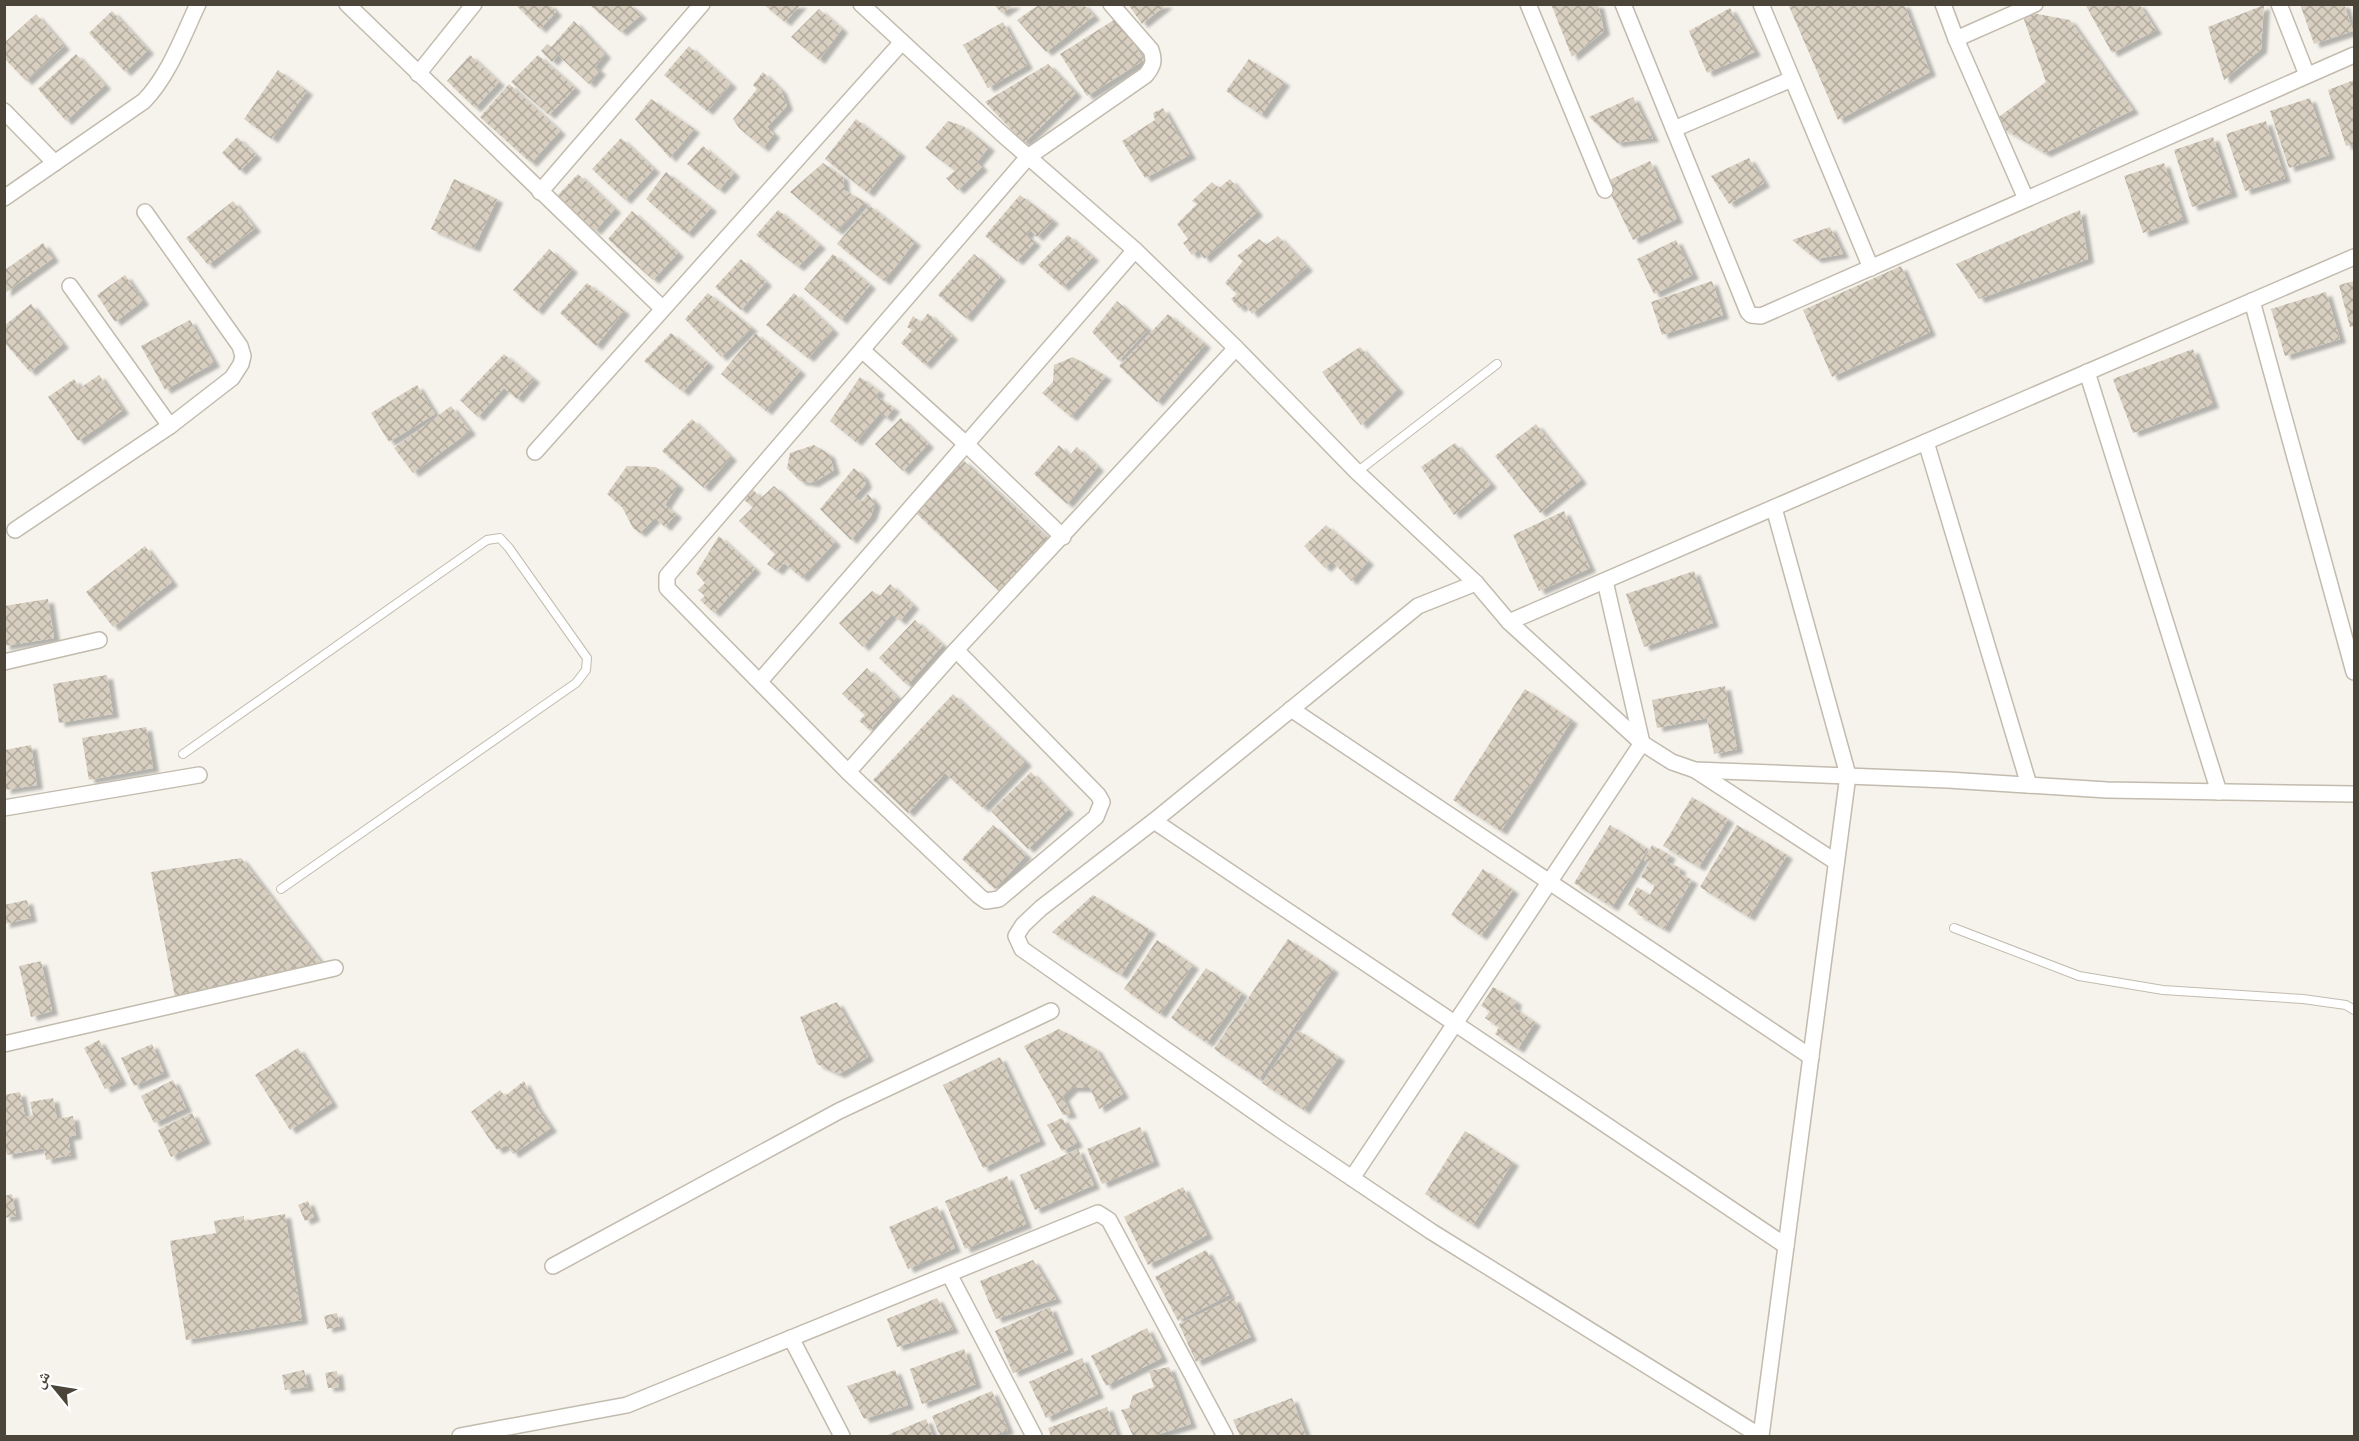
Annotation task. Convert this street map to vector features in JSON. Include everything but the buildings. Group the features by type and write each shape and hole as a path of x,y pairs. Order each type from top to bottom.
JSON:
{"street":[{"path":"4,198 144,101 155,90 198,4"},
{"path":"347,4 662,308"},
{"path":"418,74 474,4"},
{"path":"540,192 702,4"},
{"path":"861,4 1028,157 1135,250 1236,348 1357,472 1476,583 1509,622 1642,742 1672,762 1695,770 1836,862"},
{"path":"956,650 1098,795 1101,802 1096,817 999,899 986,901 979,897 848,772 667,588 667,576 1028,157 1146,75 1151,69 1154,57 1150,50 1111,4"},
{"path":"1528,4 1605,190"},
{"path":"1623,4 1748,312 1751,315 1761,316 2355,55"},
{"path":"1761,4 1872,268"},
{"path":"1943,4 2026,199"},
{"path":"1956,39 2035,4"},
{"path":"2279,4 2307,75"},
{"path":"535,452 902,42"},
{"path":"1674,129 1792,79"},
{"path":"4,111 55,163"},
{"path":"15,530 170,426 231,378 241,364 243,356 240,346 145,212"},
{"path":"760,681 1135,250"},
{"path":"1509,622 2355,257"},
{"path":"70,286 170,426"},
{"path":"2252,301 2355,672"},
{"path":"848,772 956,650 1236,348"},
{"path":"861,350 966,444 1063,537"},
{"path":"2087,372 2219,792"},
{"path":"1926,442 2029,785"},
{"path":"1476,583 1418,606 1154,820 1041,908 1023,925 1016,936 1022,949 1432,1232 1761,1437 1848,775 1774,508"},
{"path":"1352,1178 1642,742 1605,581"},
{"path":"4,662 99,640"},
{"path":"1291,709 1811,1057"},
{"path":"1695,770 1848,775 2107,790 2355,794"},
{"path":"4,808 199,775"},
{"path":"1154,820 1786,1246"},
{"path":"4,1044 335,968"},
{"path":"553,1266 839,1112 1051,1011"},
{"path":"460,1437 627,1405 1102,1214 1109,1220 1225,1437"},
{"path":"949,1274 1034,1437"},
{"path":"791,1338 842,1437"}],"lane":[{"path":"1357,472 1497,364"},
{"path":"183,754 487,540 500,538 516,557 587,658 586,670 576,683 281,889"},
{"path":"1954,928 2079,976 2163,990 2303,999 2346,1005 2355,1010"}]}
